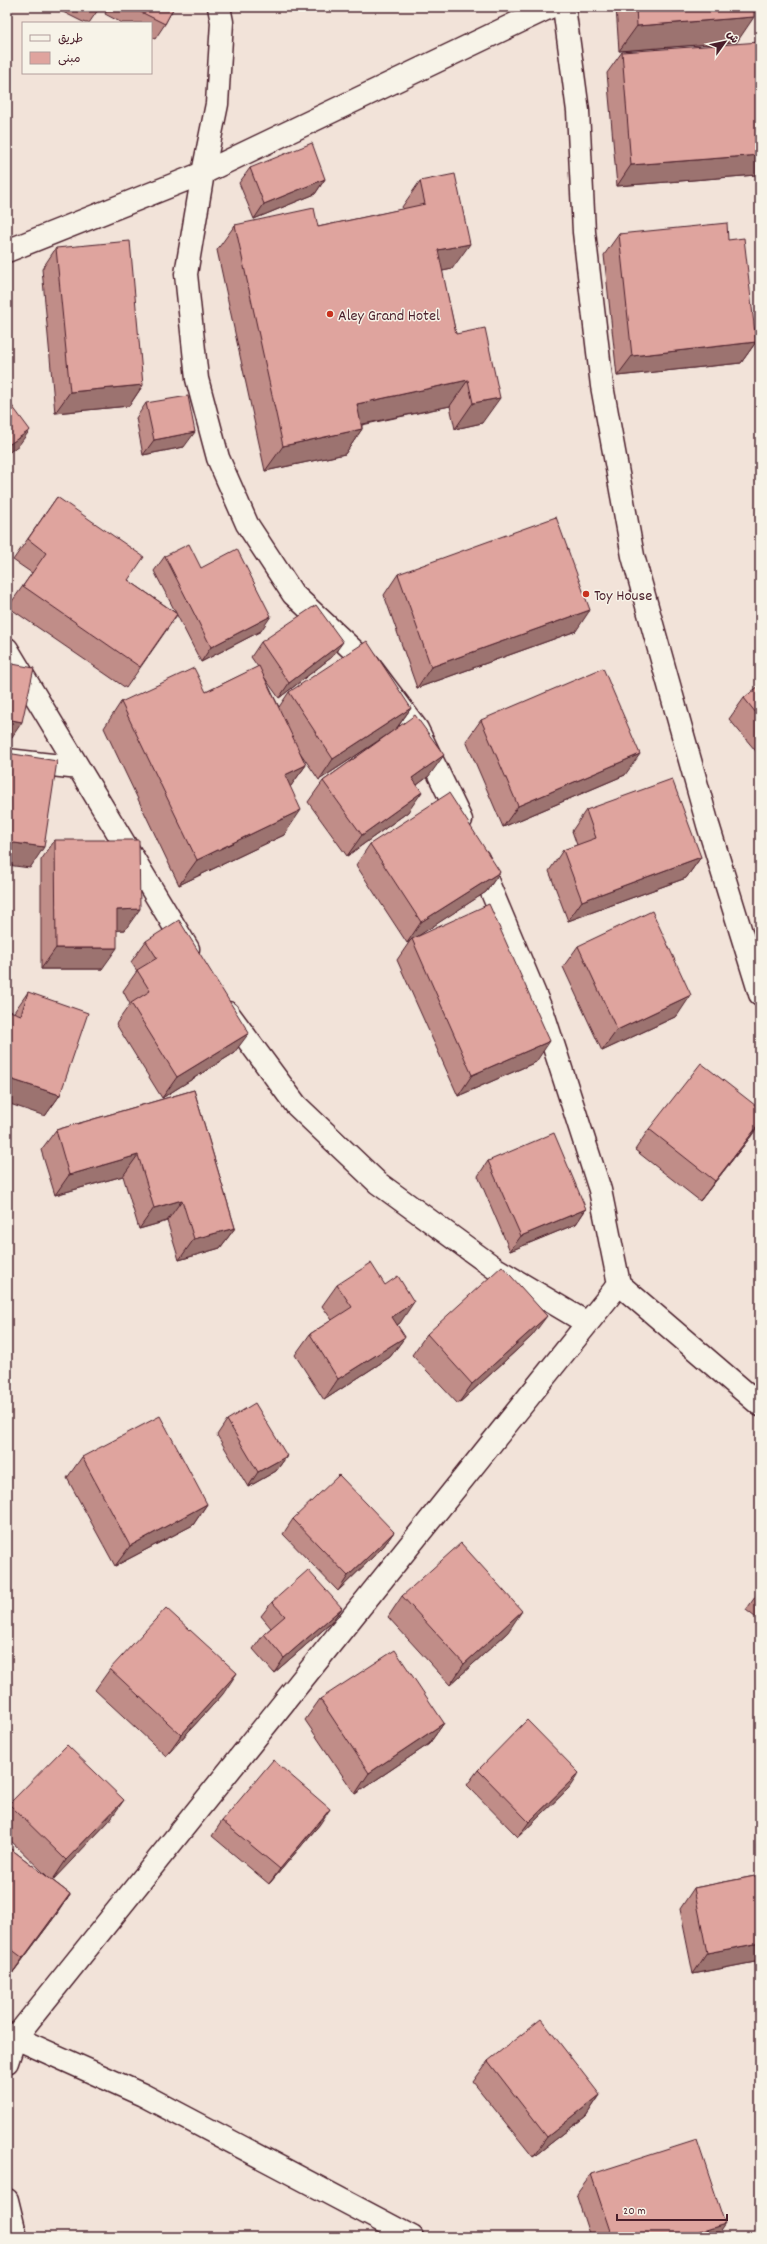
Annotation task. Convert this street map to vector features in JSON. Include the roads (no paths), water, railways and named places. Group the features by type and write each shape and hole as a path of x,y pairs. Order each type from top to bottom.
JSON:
{"street":[{"path":"219,7 222,22 217,104 203,173 186,274 197,379 218,458 247,524 293,594 369,665 417,729 466,832 544,1016 600,1190 618,1284 760,1405"},
{"path":"7,251 203,173 550,7"},
{"path":"564,7 578,111 584,232 602,386 633,556 708,825 760,994"},
{"path":"7,649 200,968"},
{"path":"7,760 79,768"},
{"path":"216,994 236,1027 296,1105 378,1183 496,1269 587,1323"},
{"path":"7,2062 11,2036 618,1284"},
{"path":"11,2036 143,2095 412,2237"},
{"path":"7,2200 16,2237"}],"place":[{"name":"Aley Grand Hotel","path":"330,314"},
{"name":"Toy House","path":"586,594"}]}
